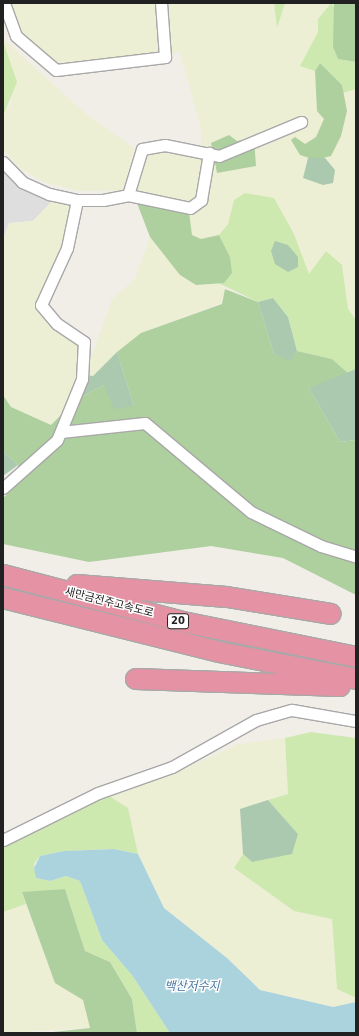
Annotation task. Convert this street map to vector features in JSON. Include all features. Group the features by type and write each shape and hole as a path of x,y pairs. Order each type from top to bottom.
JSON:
{"highway":[{"path":"3,571 90,587 227,598 331,614"},
{"name":"새만금전주고속도로","path":"3,575 183,622 356,657"},
{"name":"새만금전주고속도로","path":"3,598 219,652 356,679"},
{"path":"136,679 356,687"}],"street":[{"path":"4,3 16,36 56,70 164,57 161,3"},
{"path":"128,194 142,149 165,146 219,156 301,122"},
{"path":"3,162 22,182 49,194 77,200 128,194 190,208 201,200 209,153"},
{"path":"3,488 57,440 82,379 84,342 57,324 41,305 67,248 77,200"},
{"path":"61,432 145,423 251,512 321,546 356,557"},
{"path":"3,840 98,793 172,767 256,720 292,710 356,721"}],"shaded area":[{"path":"3,171 10,179 54,199 33,221 9,223 3,239"}],"green space":[{"path":"3,3 156,3 160,54 57,63 3,16"},
{"path":"165,3 274,3 277,27 285,3 331,3 318,19 318,32 301,66 315,71 317,111 324,119 316,137 305,144 300,155 308,158 304,178 335,170 325,158 331,156 347,111 343,93 356,89 356,320 348,309 342,265 309,274 294,234 234,200 228,224 219,235 201,239 192,235 189,212 136,192 143,158 152,152 203,157 200,125 180,52 171,54"},
{"path":"274,3 285,3 277,28"},
{"path":"331,3 336,9 333,47 338,59 356,62 356,89 343,93 342,85 320,63 315,71 300,66 318,32 318,19"},
{"path":"334,3 356,3 356,62 338,59 333,47"},
{"path":"3,39 85,113 134,148 124,190 79,191 43,182 19,167 3,149 3,116 11,103"},
{"path":"3,41 17,82 3,116"},
{"path":"320,63 342,85 347,111 341,136 331,156 315,160 300,155 291,140 295,137 305,144 316,137 324,119 317,111 315,71"},
{"path":"229,135 237,141 254,138 256,166 217,173 211,143"},
{"path":"308,158 325,158 335,170 333,183 323,185 303,178"},
{"path":"245,193 274,198 294,234 309,274 326,251 342,265 348,309 356,320 356,369 349,374 332,359 297,351 288,317 273,298 258,302 218,283 224,283 230,257 219,235 228,224 234,200"},
{"path":"54,199 72,203 63,248 38,309 79,344 79,379 66,410 51,425 11,407 3,395 3,239 9,223 33,221"},
{"path":"137,203 189,212 192,235 201,239 219,235 230,257 232,273 224,283 196,285 180,275 150,237"},
{"path":"150,237 180,275 196,285 218,283 225,289 222,303 141,333 93,376 85,375 112,299 135,279"},
{"path":"275,241 288,245 298,257 298,267 288,272 275,264 271,251"},
{"path":"225,289 258,302 274,354 291,360 297,351 332,359 349,374 309,388 340,442 356,440 356,595 283,558 211,546 89,562 3,544 3,498 14,488 18,465 3,451 3,395 11,407 51,425 77,399 104,385 134,406 117,352 141,333 222,304"},
{"path":"273,298 288,317 297,351 291,361 274,354 258,302"},
{"path":"117,352 134,406 114,409 104,385 77,399 85,375 93,376"},
{"path":"356,369 356,440 340,442 309,388"},
{"path":"3,451 18,465 3,476"},
{"path":"311,732 356,738 356,998 337,989 332,919 294,911 234,868 243,854 252,862 298,834 268,800 288,794 285,738"},
{"path":"285,738 288,794 240,809 243,854 234,868 294,911 332,919 337,989 356,998 356,1002 333,1007 260,990 227,958 164,908 138,854 128,809 106,794 174,774 238,744"},
{"path":"106,794 128,808 138,854 114,849 64,851 40,856 34,864 36,878 50,881 66,876 80,881 102,940 132,975 170,1033 137,1033 132,999 110,962 85,951 65,889 22,893 26,904 3,912 3,844"},
{"path":"268,800 298,834 292,854 252,862 243,854 240,809"},
{"path":"65,889 85,951 110,962 132,999 137,1033 44,1033 90,1028 83,1000 55,983 22,892"},
{"path":"26,904 55,983 83,1000 90,1028 3,1033 3,912"}],"water":[{"name":"백산저수지","path":"114,849 138,854 164,908 227,958 260,990 333,1007 356,1002 356,1033 170,1033 132,975 102,940 80,881 66,876 50,881 36,878 34,868 40,856 64,851"}]}
